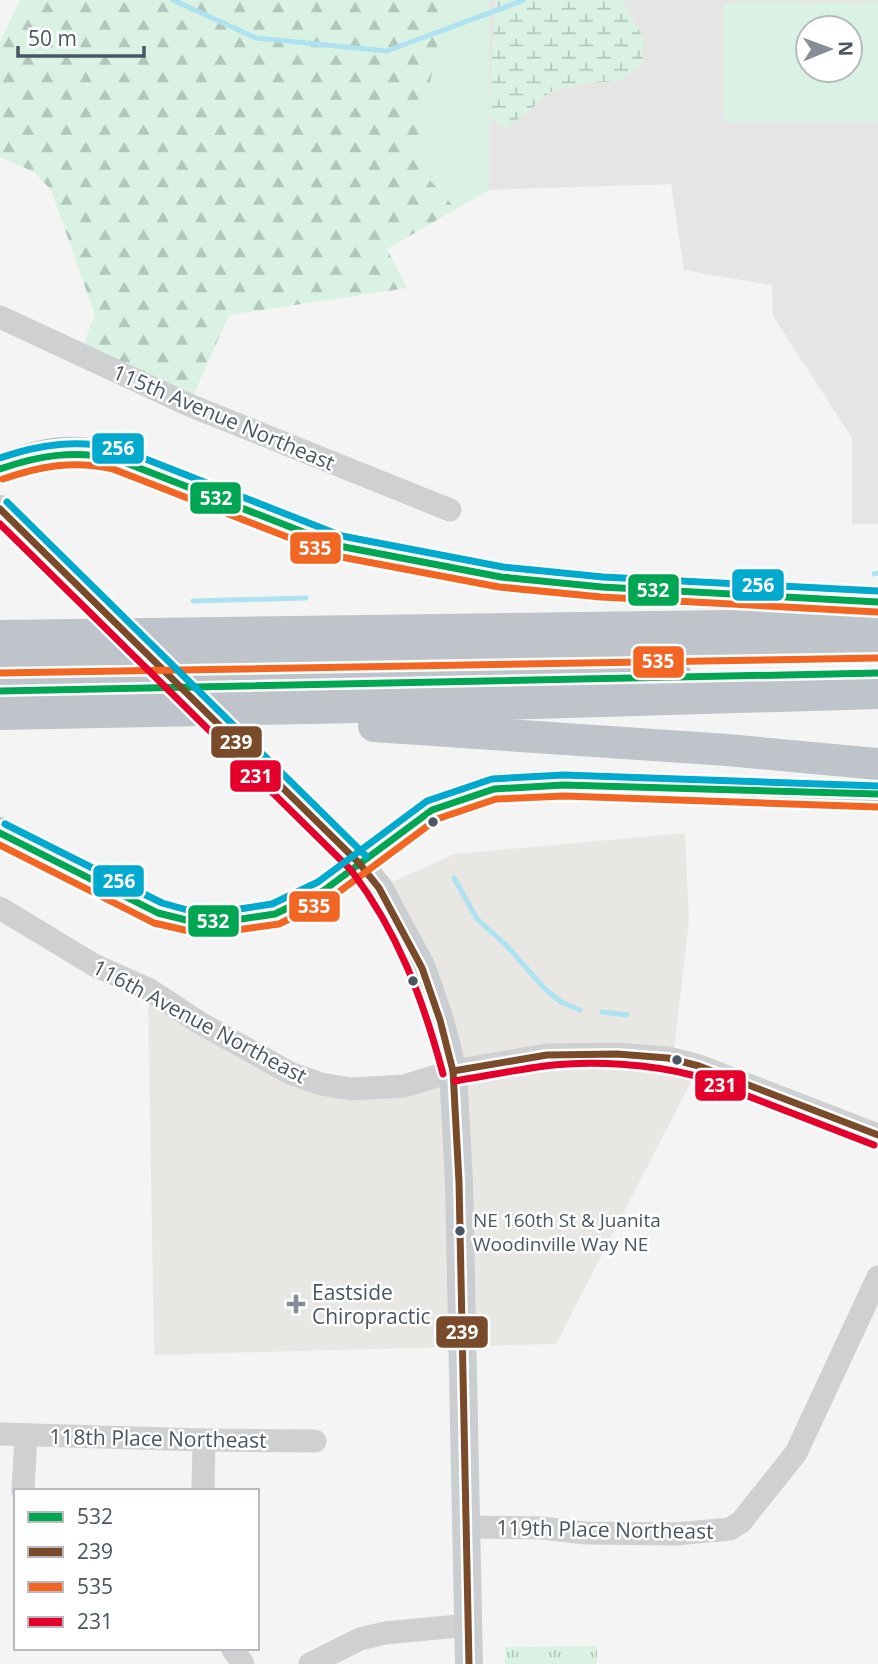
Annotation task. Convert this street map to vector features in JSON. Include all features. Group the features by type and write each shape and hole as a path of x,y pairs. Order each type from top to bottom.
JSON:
{"highway":[{"path":"0,469 30,458 69,451 93,453 339,546 501,577 602,587 878,602"},
{"path":"0,636 878,624"},
{"path":"0,663 878,647"},
{"path":"0,691 878,673"},
{"path":"0,714 878,693"},
{"path":"86,713 425,728 878,764"},
{"path":"0,834 158,913 190,921 228,921 275,914 323,891 432,810 494,789 564,785 870,795"}],"main road":[{"path":"0,509 359,863 379,888 422,968 440,1020 453,1071 459,1182 469,1664"}],"street":[{"name":"115th Avenue Northeast","path":"0,317 189,405 450,510"},
{"name":"116th Avenue Northeast","path":"0,908 94,965 148,989 200,1023 279,1066 321,1084 351,1089 404,1086 453,1071 547,1055 617,1054 668,1058 699,1066 878,1135"},
{"name":"119th Place Northeast","path":"466,1527 542,1528 585,1533 676,1534 730,1530 741,1522 796,1453 878,1277"},
{"name":"118th Place Northeast","path":"0,1434 315,1441"},
{"path":"23,1489 26,1435"},
{"path":"203,1489 204,1440"},
{"path":"310,1664 360,1639 385,1633 469,1625"}],"shaded area":[{"path":"489,0 878,0 878,524 852,524 852,438 773,316 772,285 684,270 671,184 489,190"},
{"path":"685,833 689,921 674,1050 699,1066 556,1344 154,1355 148,992 321,1084 453,1071 379,888 455,854"}],"green space":[{"path":"20,0 440,0 437,49 419,138 428,178 456,209 387,249 407,288 229,315 189,405 79,355 95,315 51,190 34,172 0,157 0,42"},
{"path":"440,0 489,0 489,190 456,209 428,178 419,138 437,49"},
{"path":"495,0 622,0 643,38 643,63 620,81 583,83 550,92 505,128 489,116"},
{"path":"724,3 878,3 878,122 724,122"},
{"path":"597,1646 597,1664 505,1664 505,1647"}],"waterway":[{"path":"173,0 256,38 387,51 524,0"},
{"path":"874,574 878,573"},
{"path":"193,601 306,598"},
{"path":"454,878 477,919 506,945 545,989 561,1002 580,1010"},
{"path":"602,1012 627,1015"}],"transit line":[{"name":"256","path":"0,458 59,444 89,444 120,449 342,536 503,567 603,577 878,591"},
{"name":"532","path":"0,469 57,455 116,459 339,546 501,577 602,587 878,602"},
{"name":"535","path":"3,479 57,466 84,465 113,469 336,556 499,587 601,597 877,612"},
{"name":"256","path":"7,502 366,856"},
{"name":"239","path":"0,509 359,863 379,888 422,968 440,1020 453,1071 459,1182 469,1664"},
{"name":"231","path":"0,524 351,870 382,917 407,967 427,1019 443,1074"},
{"name":"535","path":"0,673 878,658"},
{"name":"532","path":"0,691 878,673"},
{"name":"256","path":"5,824 162,903 191,911 227,911 272,904 318,882 427,801 492,779 564,775 878,786"},
{"name":"532","path":"0,833 158,913 190,921 228,921 275,914 323,891 432,810 494,789 564,785 878,794"},
{"name":"535","path":"0,845 154,923 189,931 229,931 279,924 328,900 437,819 496,799 564,796 878,807"},
{"name":"239","path":"453,1071 547,1055 617,1054 668,1058 699,1066 878,1135"},
{"name":"231","path":"455,1081 563,1064 641,1066 696,1076 874,1145"}],"place":[{"name":"NE 160th St & Juanita Woodinville Way NE","path":"460,1231"},
{"name":"Eastside Chiropractic","path":"296,1304"}]}
